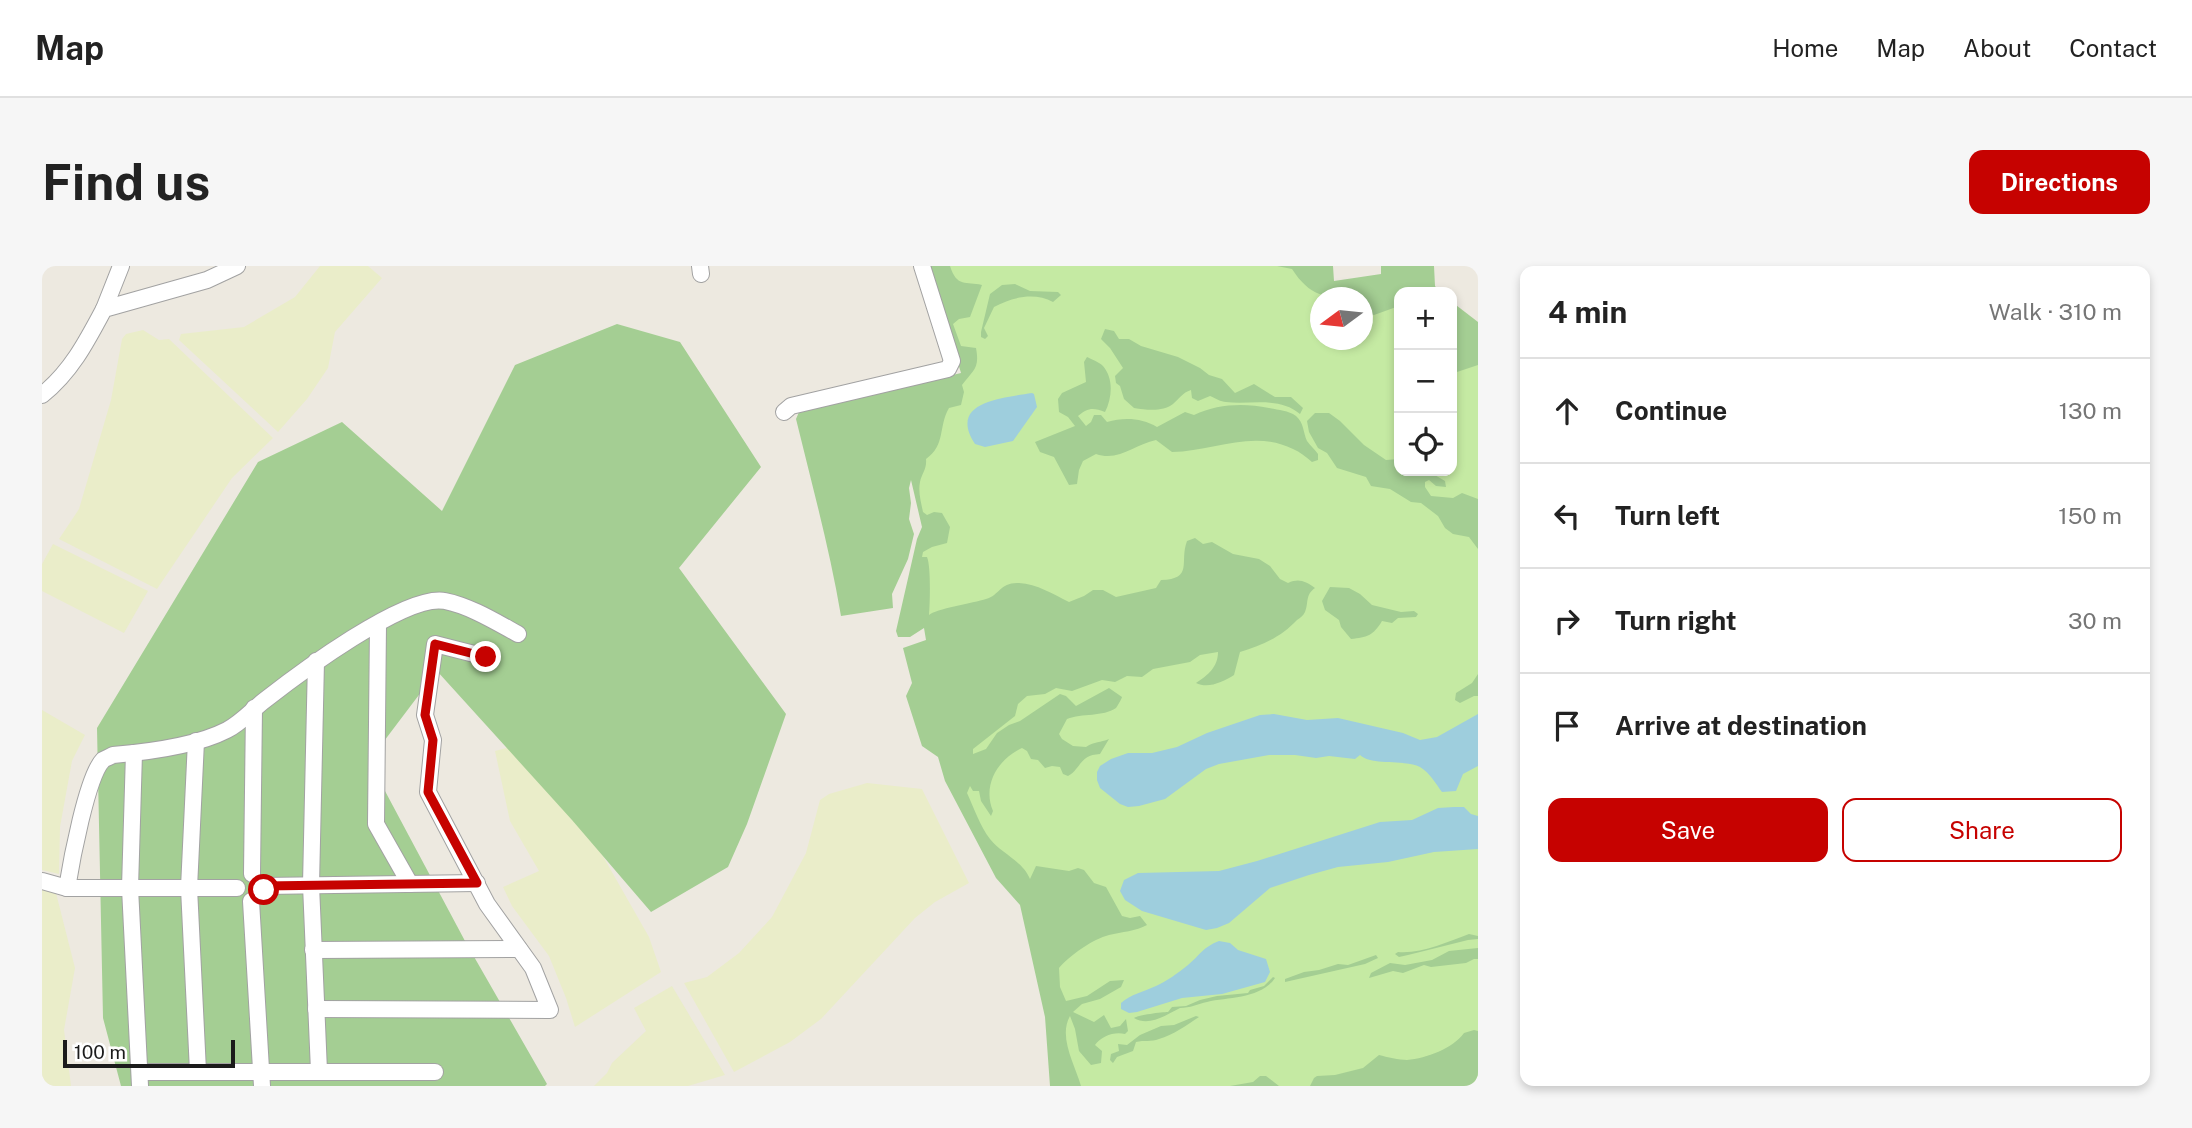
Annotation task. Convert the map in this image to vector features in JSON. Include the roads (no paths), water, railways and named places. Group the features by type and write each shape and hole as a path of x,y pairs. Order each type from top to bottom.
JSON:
{"street":[{"path":"42,395 58,382 75,360 104,309 121,266"},
{"path":"104,309 207,280 237,266"},
{"path":"784,412 792,406 948,369 952,361 922,266"},
{"path":"67,888 73,851 93,778 103,761 113,755 196,741 229,729 316,661 419,603 445,601 483,615 518,634"},
{"path":"378,624 376,824 410,884"},
{"path":"316,1009 550,1010 533,968 487,904 428,792 433,740 425,715 435,644 486,657"},
{"path":"316,661 311,886 319,1071"},
{"path":"252,874 254,708"},
{"path":"196,741 189,888 198,1071"},
{"path":"134,753 130,888 140,1079 198,1071 262,1078 319,1071 435,1072"},
{"path":"252,874 260,878 264,886 259,898 251,901 240,896 237,888 239,879 252,874"},
{"path":"42,881 67,888 237,888"},
{"path":"264,886 477,883"},
{"path":"251,901 262,1078"},
{"path":"313,950 519,949"}],"water":[{"path":"1032,393 1037,407 1013,441 985,447 975,444 968,430 968,419 973,410 994,400"},
{"path":"1274,714 1307,720 1338,718 1403,733 1420,740 1437,737 1478,714 1478,766 1463,774 1456,791 1442,792 1430,775 1420,767 1372,760 1360,755 1355,759 1269,755 1219,764 1206,769 1165,799 1139,806 1128,807 1120,804 1100,788 1097,772 1100,766 1111,759 1128,753 1152,753 1177,747 1207,733 1260,715"},
{"path":"1464,807 1471,814 1478,816 1478,849 1434,852 1388,862 1338,867 1309,875 1270,888 1229,923 1217,928 1206,930 1142,911 1125,900 1120,891 1124,880 1138,873 1219,871 1380,822 1412,820 1438,808"},
{"path":"1219,941 1266,959 1270,972 1265,982 1222,994 1182,998 1137,1012 1129,1013 1121,1009 1121,1003 1125,1000 1168,979"}]}
